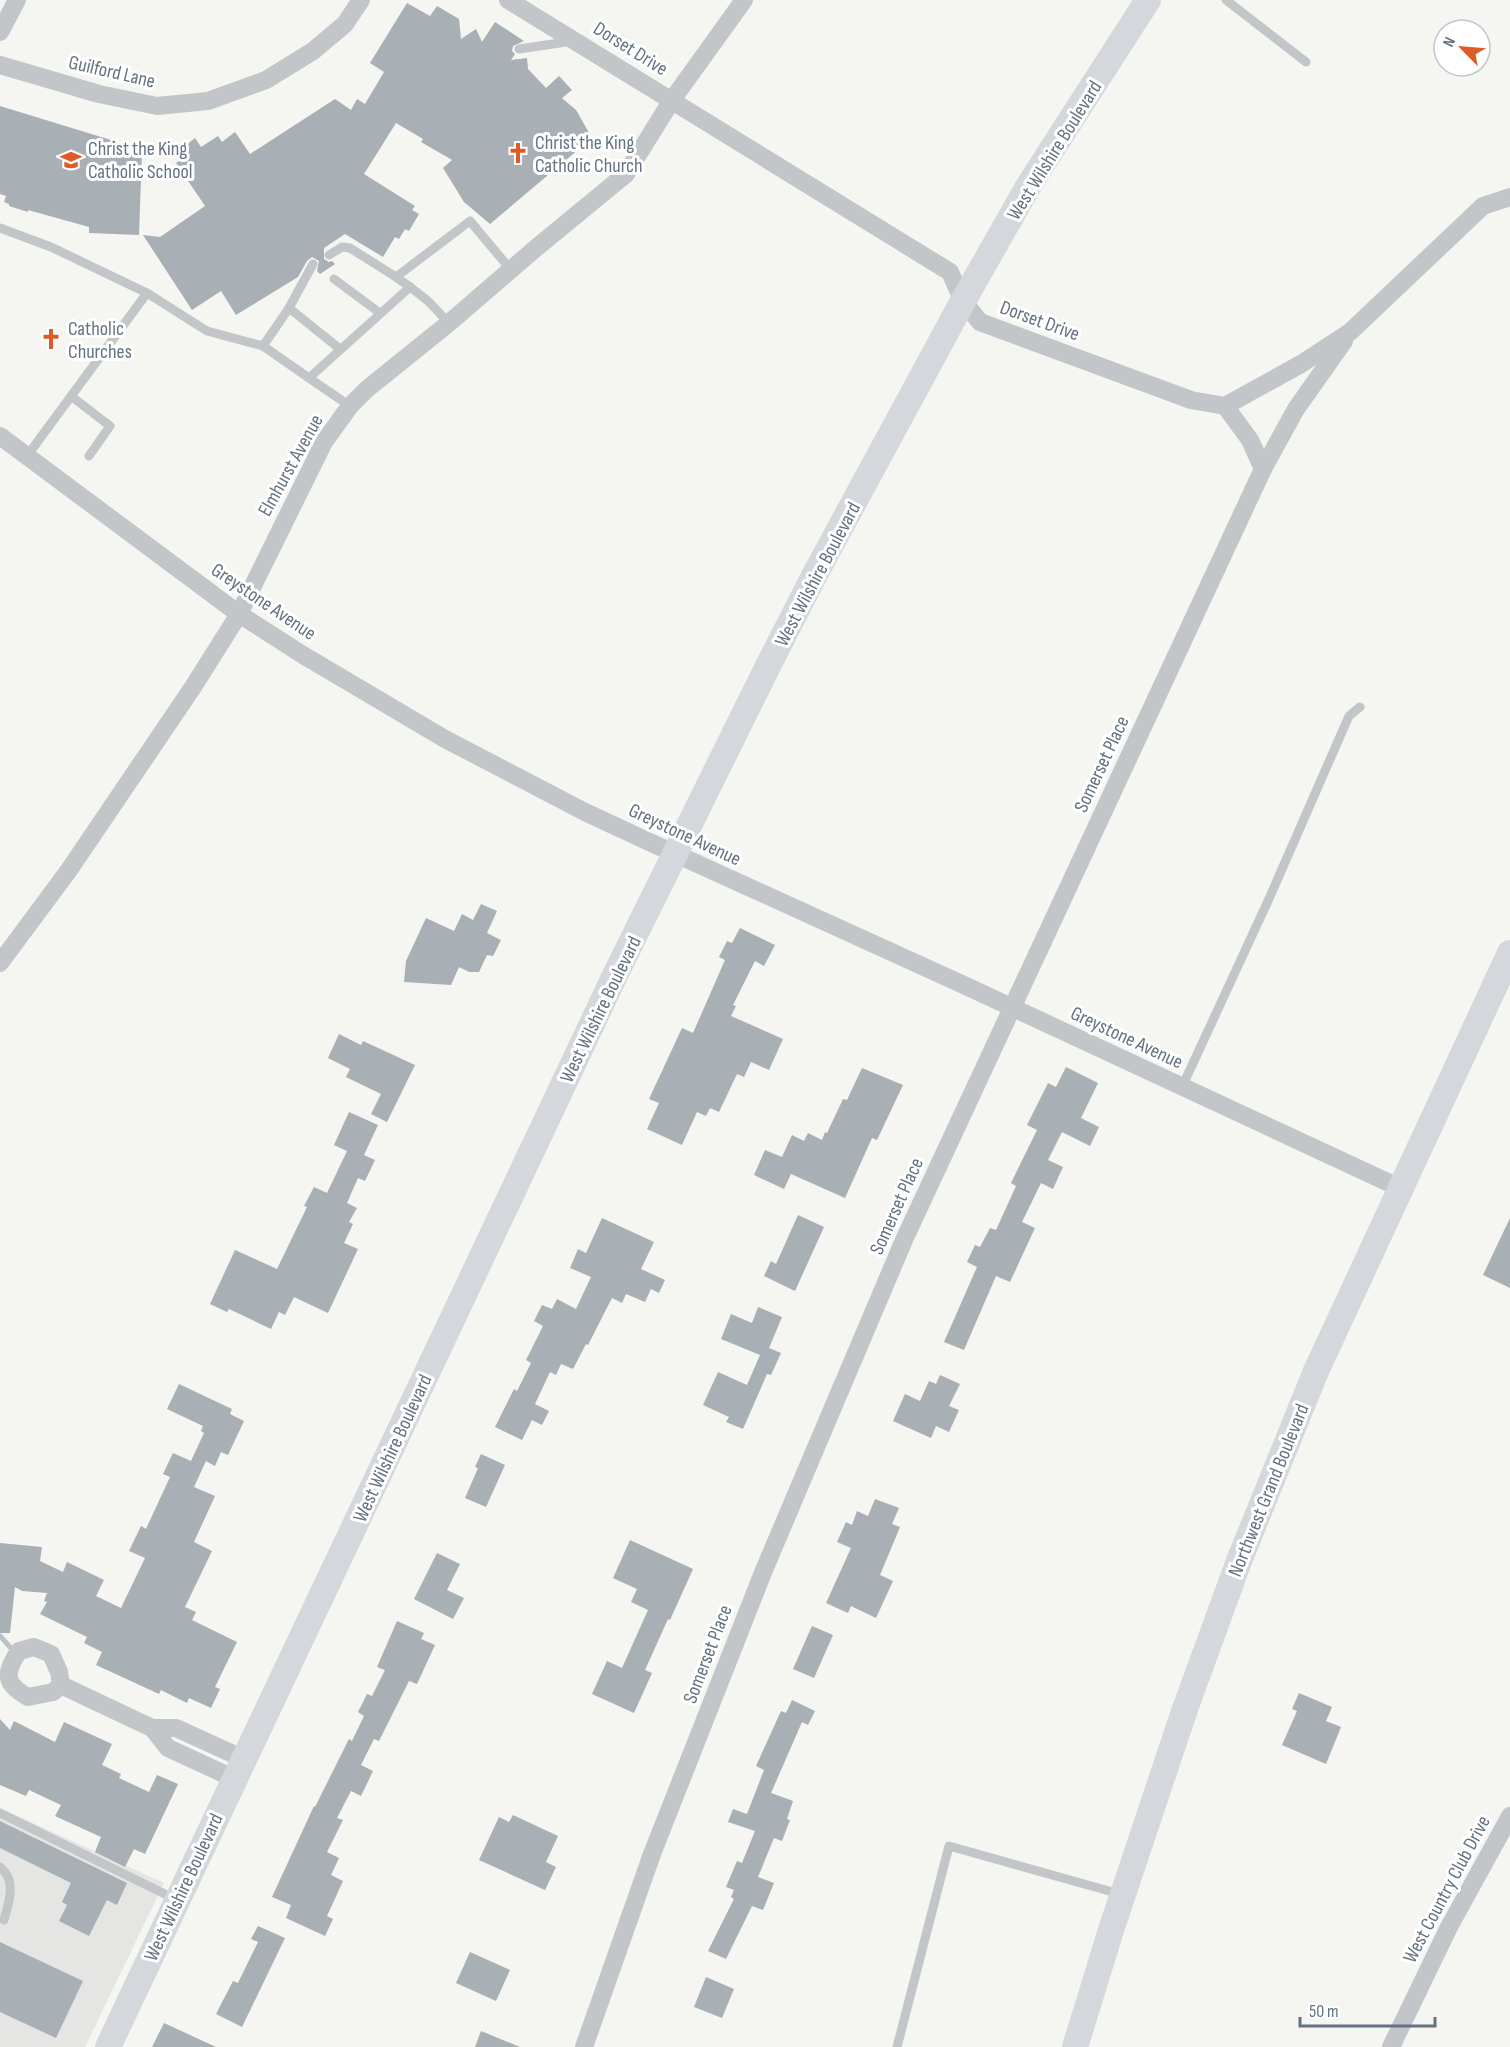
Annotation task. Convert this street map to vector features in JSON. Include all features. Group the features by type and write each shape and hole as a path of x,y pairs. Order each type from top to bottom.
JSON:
{"street":[{"path":"0,32 17,0"},
{"name":"Guilford Lane","path":"0,65 99,94 157,106 208,100 266,80 313,51 345,24 361,0"},
{"name":"Dorset Drive","path":"508,0 950,272 963,301 980,322 1191,400 1225,406"},
{"name":"Elmhurst Avenue","path":"0,963 69,870 193,687 238,614 324,442 350,406 367,389 626,174 672,100 744,0"},
{"name":"West Wilshire Boulevard","path":"108,2047 675,854 814,576 963,301 1029,185 1148,0"},
{"path":"1263,469 1250,440 1225,406 1301,364 1350,332 1483,206 1510,197"},
{"name":"Somerset Place","path":"584,2047 652,1854 764,1570 904,1240 1263,469 1296,410 1350,332"},
{"name":"Greystone Avenue","path":"0,436 238,614 445,739 585,812 1400,1188"},
{"name":"Northwest Grand Boulevard","path":"1075,2047 1185,1708 1239,1561 1309,1388 1510,953"},
{"path":"61,1685 152,1728 176,1728 239,1769"},
{"name":"West Country Club Drive","path":"1391,2047 1449,1927 1510,1816"}],"lane":[{"path":"1226,0 1306,62"},
{"path":"519,49 575,41"},
{"path":"396,277 470,221 511,270"},
{"path":"0,228 51,247 147,293 207,331 263,346 350,406"},
{"path":"329,255 342,247 350,248 410,287 428,301 449,323"},
{"path":"263,346 289,308 313,264"},
{"path":"334,279 380,314"},
{"path":"309,378 410,287"},
{"path":"27,456 147,293"},
{"path":"289,308 340,349"},
{"path":"71,396 110,426 89,456"},
{"path":"1182,1087 1273,890 1349,716 1360,707"},
{"path":"0,1813 177,1900"},
{"path":"897,2047 949,1846 1123,1895"},
{"path":"0,1867 7,1873 11,1885 4,1920"}],"shaded area":[{"path":"0,1808 164,1883 85,2047 0,2047"}],"building":[{"name":"Christ the King Catholic School","path":"407,3 430,16 437,6 459,19 461,39 476,29 482,42 495,22 524,41 513,46 512,51 515,54 511,60 527,58 528,69 546,88 559,76 572,90 562,98 576,110 592,138 490,224 464,202 443,168 452,160 421,142 423,139 396,123 364,174 415,206 412,210 419,214 409,231 405,229 399,239 395,237 383,257 345,234 324,248 324,259 335,264 320,274 317,271 319,261 312,257 307,261 298,277 236,315 221,291 192,310 143,235 160,237 205,206 176,163 185,157 180,150 195,138 201,147 218,136 222,142 235,132 250,154 335,99 351,110 357,99 365,104 384,72 370,63"},
{"path":"0,106 124,144 124,152 142,152 139,235 89,233 89,227 28,210 28,212 4,202 6,196 0,194"},
{"path":"481,904 497,911 487,933 501,940 493,956 487,955 479,972 469,972 459,967 451,985 404,982 406,961 426,918 454,931 462,914 473,920"},
{"path":"740,928 775,945 764,966 755,961 733,1005 736,1006 731,1016 783,1039 769,1070 751,1062 744,1077 737,1074 719,1112 710,1108 706,1116 697,1112 682,1145 647,1129 659,1103 649,1099 682,1028 693,1033 725,960 719,957 727,941 732,943"},
{"path":"339,1034 361,1045 363,1041 415,1065 387,1122 371,1114 381,1094 346,1077 350,1069 328,1058"},
{"path":"1066,1067 1098,1083 1081,1118 1099,1127 1090,1146 1062,1132 1048,1160 1063,1167 1053,1189 1041,1183 1022,1222 1035,1228 1010,1282 996,1276 964,1350 944,1342 977,1267 967,1262 975,1245 980,1247 990,1228 996,1230 1016,1186 1011,1183 1037,1130 1027,1125 1048,1083 1056,1087"},
{"path":"862,1068 903,1085 877,1140 872,1138 845,1198 791,1174 784,1189 754,1175 765,1150 782,1157 792,1135 804,1141 808,1133 822,1140 843,1099 847,1100"},
{"path":"349,1112 378,1125 364,1155 375,1160 365,1181 358,1178 347,1203 357,1208 349,1222 353,1224 344,1243 358,1249 328,1313 294,1297 285,1315 279,1312 271,1329 229,1309 227,1312 210,1304 235,1250 277,1269 307,1207 304,1206 314,1187 327,1193 347,1151 334,1145"},
{"path":"798,1215 824,1227 795,1291 764,1276 771,1261 776,1264"},
{"path":"602,1218 654,1242 641,1269 665,1280 659,1293 651,1289 645,1302 626,1294 622,1303 612,1298 573,1369 561,1364 556,1375 550,1372 535,1404 549,1411 542,1425 532,1420 522,1440 495,1427 514,1389 517,1391 531,1363 526,1360 543,1326 534,1321 542,1305 552,1309 557,1299 576,1309 591,1277 570,1268 578,1249 586,1253"},
{"path":"1510,1218 1510,1288 1483,1275"},
{"path":"758,1307 782,1317 769,1348 781,1353 771,1375 767,1374 743,1429 726,1422 729,1417 703,1405 718,1372 747,1385 760,1355 721,1339 731,1314 752,1323"},
{"path":"940,1375 960,1384 949,1406 959,1410 949,1432 936,1426 931,1438 893,1421 905,1394 920,1401 929,1381 936,1384"},
{"path":"179,1384 232,1409 230,1414 244,1421 228,1455 221,1452 215,1466 206,1461 194,1487 215,1496 194,1542 212,1551 185,1607 196,1612 192,1620 237,1642 215,1687 220,1689 211,1708 189,1698 187,1703 161,1690 159,1694 96,1665 102,1652 84,1643 87,1637 40,1614 47,1602 44,1601 47,1593 22,1591 15,1587 10,1633 0,1633 0,1543 42,1547 40,1561 63,1572 67,1562 104,1580 96,1596 121,1608 145,1558 129,1551 141,1526 146,1529 170,1477 163,1474 173,1453 191,1461 204,1433 201,1431 203,1426 167,1409"},
{"path":"481,1454 505,1465 486,1507 465,1498 478,1468 475,1467"},
{"path":"875,1499 899,1508 892,1524 900,1527 880,1575 893,1581 876,1618 851,1606 848,1613 826,1603 851,1548 837,1542 846,1522 852,1525 857,1511 868,1516"},
{"path":"630,1540 693,1569 645,1670 652,1673 634,1713 592,1694 607,1661 622,1668 648,1610 631,1602 637,1589 613,1578"},
{"path":"437,1553 460,1564 447,1590 464,1598 453,1619 414,1599"},
{"path":"397,1621 424,1633 421,1639 435,1645 417,1684 409,1681 379,1741 374,1739 361,1765 373,1771 361,1796 351,1791 337,1818 343,1820 327,1852 339,1858 331,1875 343,1881 327,1916 333,1919 325,1936 286,1918 291,1905 272,1897 314,1806 349,1739 352,1741 364,1716 358,1712 367,1694 372,1696 385,1670 377,1667"},
{"path":"812,1626 833,1635 814,1678 793,1669"},
{"path":"1299,1693 1332,1707 1326,1721 1341,1727 1326,1764 1282,1745 1297,1711 1292,1709"},
{"path":"792,1700 815,1711 808,1725 802,1722 771,1793 793,1801 787,1819 790,1820 782,1841 774,1838 758,1877 774,1883 763,1910 752,1906 726,1959 708,1951 734,1899 731,1897 734,1890 726,1887 737,1861 742,1863 755,1831 728,1822 733,1809 747,1814 764,1770 756,1766 781,1711 786,1713"},
{"path":"0,1719 10,1730 14,1721 55,1742 64,1722 112,1744 102,1765 121,1774 119,1778 149,1792 157,1775 178,1784 145,1854 134,1849 125,1867 95,1852 101,1837 55,1816 61,1805 29,1790 26,1796 0,1785"},
{"path":"513,1815 558,1836 546,1862 556,1867 545,1890 479,1860 499,1817 509,1822"},
{"path":"0,1821 127,1883 117,1905 107,1900 89,1936 59,1921 67,1905 62,1902 71,1883 0,1848"},
{"path":"258,1926 285,1938 242,2027 216,2014 233,1981 238,1983 258,1942 251,1939"},
{"path":"0,1942 83,1981 56,2038 0,2012"},
{"path":"470,1952 510,1970 496,2001 456,1983"},
{"path":"706,1977 734,1989 722,2018 694,2007"},
{"path":"164,2023 216,2047 152,2047"},
{"path":"481,2031 520,2047 475,2047"}],"waterway":[{"path":"0,1636 10,1647"}],"place":[{"name":"Christ the King Catholic Church","path":"518,153"},
{"name":"Christ the King Catholic School","path":"71,160"},
{"name":"Catholic Churches","path":"51,339"}]}
